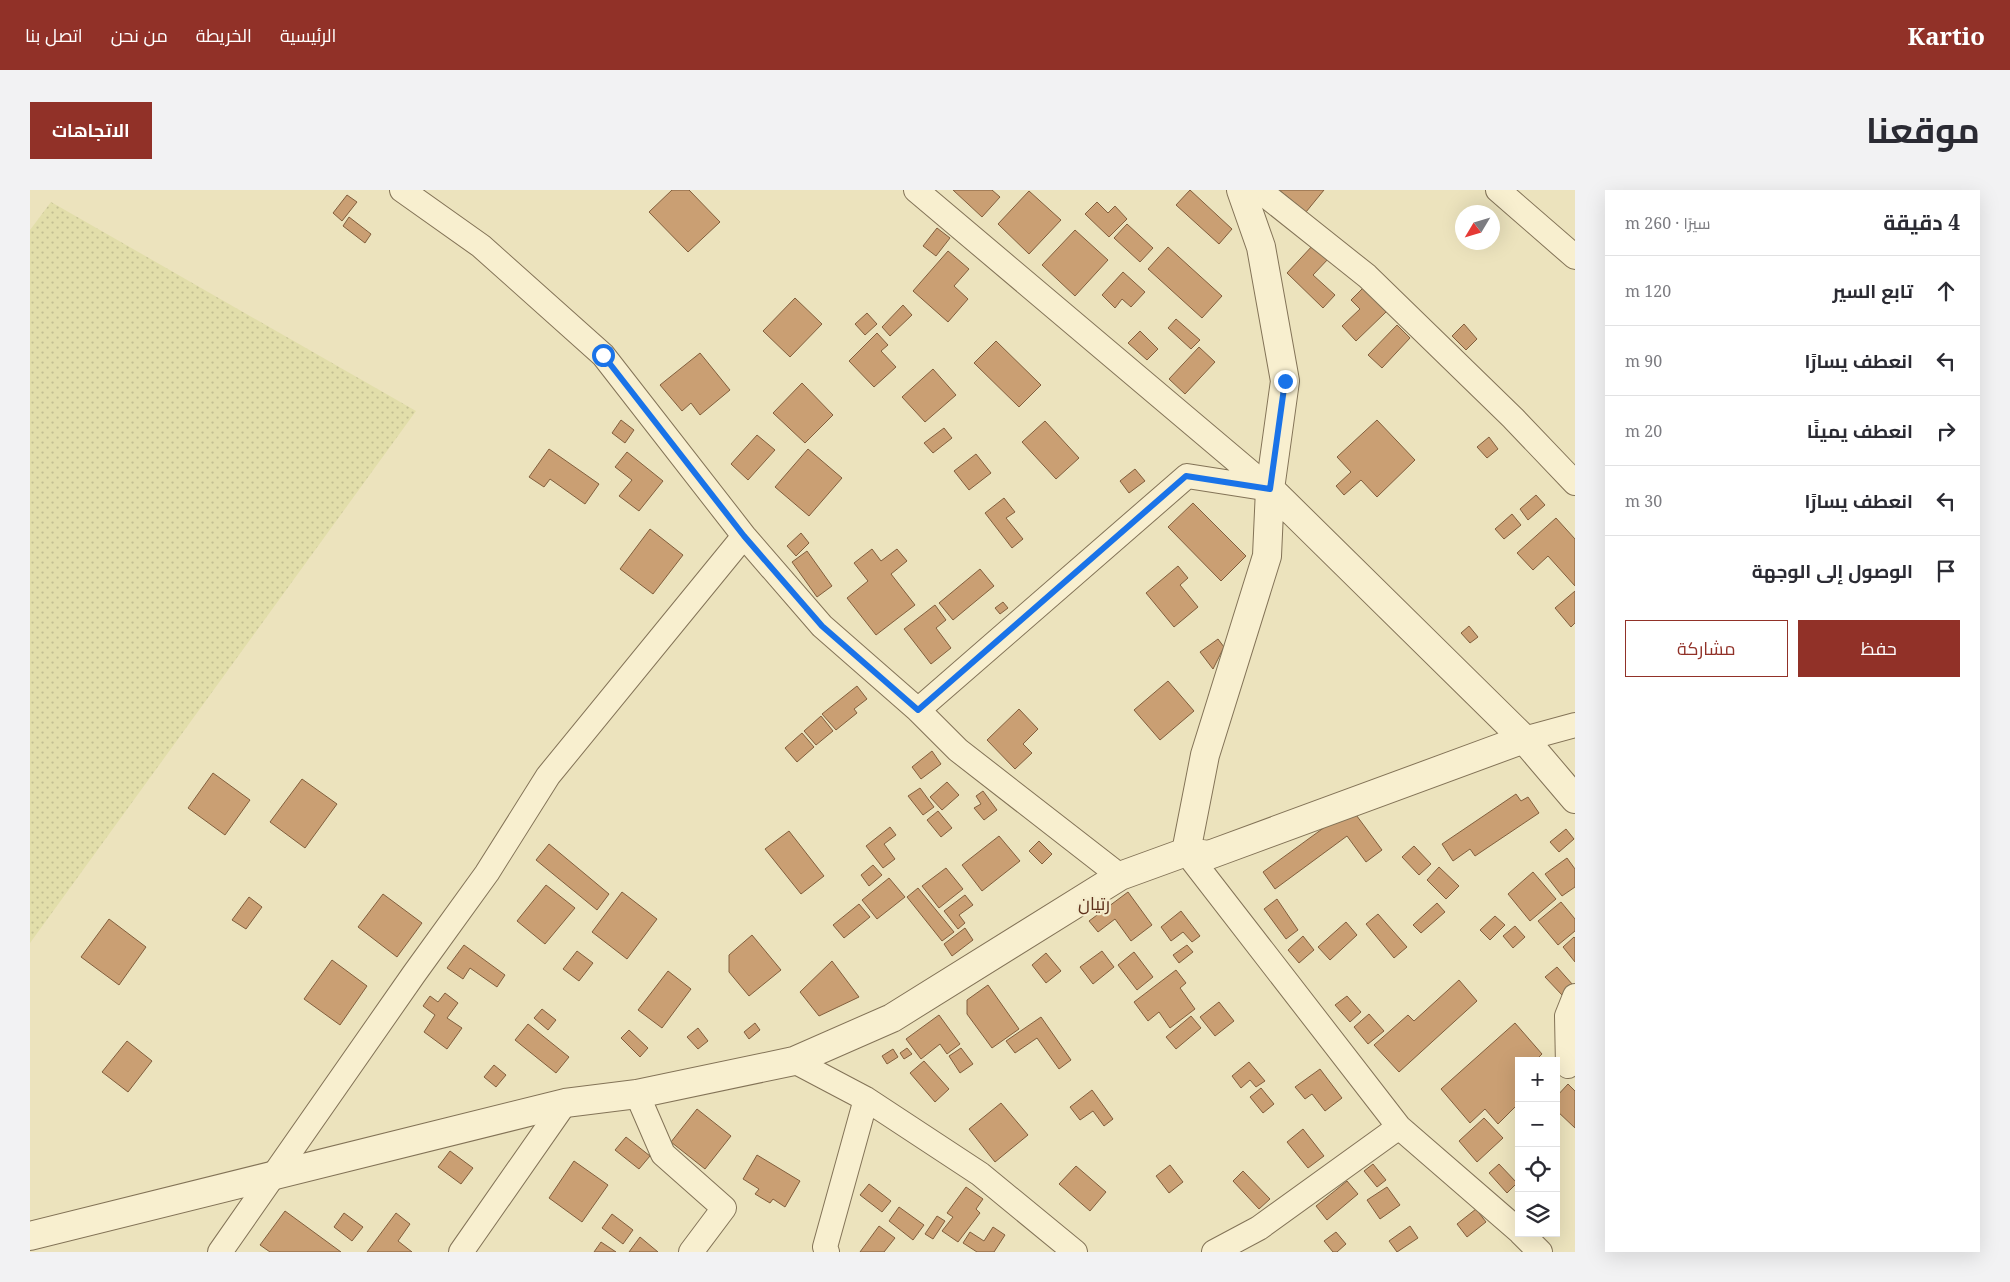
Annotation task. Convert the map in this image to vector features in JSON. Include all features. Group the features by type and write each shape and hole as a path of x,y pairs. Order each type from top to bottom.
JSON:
{"street":[{"path":"402,190 481,246 603,355 744,536 822,626 918,710 958,750 1120,876"},
{"path":"916,190 1270,489 1524,739 1575,799"},
{"path":"1241,190 1261,247 1285,381 1270,489 1267,556 1205,755 1186,852 1398,1127 1515,1228"},
{"path":"1259,190 1367,276 1513,418 1575,483"},
{"path":"1498,190 1575,257"},
{"path":"918,710 1186,476 1270,489"},
{"path":"220,1252 414,974 487,874 548,776 744,536"},
{"path":"30,1236 565,1103 637,1094 794,1061 892,1018 1120,876 1186,852 1209,855 1524,739 1575,725"},
{"path":"1568,1066 1567,1016 1575,996"},
{"path":"794,1061 866,1099 980,1174 1074,1252"},
{"path":"637,1094 663,1154 724,1208 691,1252"},
{"path":"827,1252 825,1247 866,1099"},
{"path":"461,1252 565,1103"},
{"path":"1214,1252 1259,1228 1398,1127"},
{"path":"1525,1237 1540,1252"}],"shaded area":[{"path":"51,202 416,411 30,943 30,230"}],"building":[{"path":"672,190 689,190 720,222 688,252 649,212"},
{"path":"953,190 992,190 1000,197 982,217"},
{"path":"1190,190 1232,229 1219,244 1176,205"},
{"path":"1279,190 1324,190 1306,212"},
{"path":"1029,191 1061,220 1029,254 998,224"},
{"path":"347,195 357,202 342,221 333,213"},
{"path":"1097,202 1108,213 1115,206 1127,219 1109,237 1085,214"},
{"path":"349,217 371,234 365,243 343,226"},
{"path":"1127,224 1153,248 1140,262 1114,238"},
{"path":"937,228 950,238 936,256 923,246"},
{"path":"1075,230 1108,260 1075,296 1042,265"},
{"path":"1314,244 1329,258 1313,275 1335,295 1323,308 1287,273"},
{"path":"1168,247 1222,296 1202,318 1148,269"},
{"path":"948,251 969,269 954,286 968,299 948,322 913,291"},
{"path":"1123,272 1145,292 1131,307 1122,299 1115,308 1102,295"},
{"path":"1363,288 1386,312 1356,341 1342,326 1360,309 1351,300"},
{"path":"795,298 822,324 790,357 763,331"},
{"path":"903,305 912,315 890,336 882,327"},
{"path":"867,313 877,324 865,335 855,324"},
{"path":"1176,319 1200,340 1191,349 1168,328"},
{"path":"1464,324 1477,339 1466,350 1452,336"},
{"path":"1397,325 1410,338 1382,368 1368,355"},
{"path":"1140,331 1158,349 1147,360 1128,343"},
{"path":"877,333 888,345 881,351 896,367 874,387 849,361"},
{"path":"996,341 1041,385 1019,407 974,363"},
{"path":"1199,347 1215,362 1185,394 1169,379"},
{"path":"700,353 730,390 700,415 691,403 682,411 660,385"},
{"path":"933,369 956,395 925,422 902,397"},
{"path":"802,383 833,415 805,443 773,413"},
{"path":"621,420 634,430 625,443 612,433"},
{"path":"1377,420 1415,460 1377,497 1361,480 1344,495 1336,486 1351,472 1337,457"},
{"path":"1045,421 1079,458 1056,479 1022,442"},
{"path":"944,428 952,438 933,453 924,443"},
{"path":"757,435 775,450 748,480 731,464"},
{"path":"1489,437 1498,449 1487,458 1477,447"},
{"path":"549,449 599,484 585,504 550,479 544,487 529,477"},
{"path":"808,449 842,478 809,516 775,487"},
{"path":"627,452 663,481 639,511 619,496 632,480 615,467"},
{"path":"976,454 991,473 969,490 954,471"},
{"path":"1135,469 1145,481 1129,493 1120,481"},
{"path":"1536,495 1545,505 1528,520 1520,509"},
{"path":"1004,498 1015,512 1006,518 1023,539 1012,548 985,513"},
{"path":"1193,503 1246,556 1221,581 1168,527"},
{"path":"1512,514 1521,525 1504,539 1495,529"},
{"path":"1556,518 1575,539 1575,586 1548,556 1533,570 1517,553"},
{"path":"650,529 683,555 653,594 620,569"},
{"path":"801,533 809,543 796,556 787,546"},
{"path":"872,549 881,561 897,549 907,561 891,574 915,605 876,635 847,598 868,581 854,563"},
{"path":"807,551 832,586 817,597 792,562"},
{"path":"1178,566 1188,578 1180,585 1198,607 1174,627 1146,593"},
{"path":"980,569 994,586 953,620 939,603"},
{"path":"1575,591 1575,623 1571,627 1555,608"},
{"path":"1003,602 1008,608 1000,614 995,608"},
{"path":"935,605 946,620 936,628 951,648 931,664 904,629"},
{"path":"1469,626 1478,637 1470,643 1461,633"},
{"path":"1218,639 1224,647 1213,669 1200,652"},
{"path":"1168,681 1194,711 1160,740 1134,710"},
{"path":"857,686 867,699 854,709 857,713 836,730 822,714"},
{"path":"1019,709 1038,729 1023,744 1032,753 1015,769 987,740"},
{"path":"821,716 833,731 816,745 804,731"},
{"path":"802,733 814,747 797,762 785,748"},
{"path":"932,751 941,764 921,779 912,767"},
{"path":"213,773 250,800 225,835 188,808"},
{"path":"302,779 337,804 305,848 270,822"},
{"path":"947,782 959,795 942,810 930,797"},
{"path":"920,788 934,807 923,815 908,796"},
{"path":"983,791 997,810 984,820 974,808 981,804 976,796"},
{"path":"1516,794 1521,801 1528,797 1539,813 1475,856 1470,849 1453,861 1442,844"},
{"path":"1351,808 1382,850 1366,862 1347,836 1275,889 1263,872"},
{"path":"938,811 952,828 941,837 927,820"},
{"path":"890,827 896,835 884,844 895,859 883,868 866,846"},
{"path":"1566,829 1574,839 1559,852 1550,842"},
{"path":"789,831 824,876 801,894 765,849"},
{"path":"999,836 1020,861 982,891 962,865"},
{"path":"1039,841 1052,854 1042,864 1029,851"},
{"path":"549,844 609,894 597,910 536,860"},
{"path":"1414,846 1431,864 1419,875 1402,857"},
{"path":"1567,858 1575,869 1575,887 1562,896 1545,874"},
{"path":"873,865 882,875 869,886 861,875"},
{"path":"1439,867 1459,886 1446,899 1427,880"},
{"path":"946,868 963,889 939,908 922,886"},
{"path":"1533,872 1556,899 1530,921 1508,894"},
{"path":"889,878 905,897 877,919 862,900"},
{"path":"546,885 575,908 545,944 517,921"},
{"path":"918,888 954,932 942,941 907,897"},
{"path":"622,892 657,919 627,959 592,932"},
{"path":"1128,892 1152,925 1131,941 1115,919 1098,932 1089,921"},
{"path":"383,894 422,923 397,957 358,927"},
{"path":"965,895 973,905 959,915 965,923 958,929 944,911"},
{"path":"249,897 262,907 246,929 232,920"},
{"path":"1277,899 1298,930 1286,939 1264,909"},
{"path":"1561,902 1575,919 1575,931 1558,945 1538,921"},
{"path":"1437,903 1445,912 1421,933 1413,925"},
{"path":"859,904 870,917 844,938 833,925"},
{"path":"1181,911 1200,936 1192,942 1183,932 1171,941 1161,927"},
{"path":"1378,914 1407,947 1394,958 1366,924"},
{"path":"1495,916 1505,925 1490,940 1480,930"},
{"path":"109,919 146,947 119,985 81,957"},
{"path":"1346,922 1357,935 1330,960 1318,947"},
{"path":"1515,926 1525,937 1513,948 1503,936"},
{"path":"965,928 973,940 952,956 944,944"},
{"path":"752,935 781,970 749,996 729,972 729,955"},
{"path":"1303,936 1314,950 1299,963 1288,950"},
{"path":"1575,938 1575,962 1563,947"},
{"path":"464,945 505,975 497,987 470,968 463,979 447,968"},
{"path":"1187,945 1193,952 1179,963 1173,955"},
{"path":"577,951 593,963 579,981 563,969"},
{"path":"1102,951 1114,967 1093,984 1080,967"},
{"path":"1134,952 1153,977 1137,990 1118,965"},
{"path":"1046,953 1061,971 1046,983 1032,965"},
{"path":"332,960 367,986 340,1025 304,999"},
{"path":"832,961 859,997 819,1016 800,992"},
{"path":"1557,967 1573,985 1562,995 1545,977"},
{"path":"1176,970 1186,983 1180,988 1195,1009 1170,1028 1159,1012 1148,1021 1134,1002"},
{"path":"668,971 691,989 662,1028 638,1010"},
{"path":"1459,980 1477,1001 1399,1072 1374,1045 1408,1015 1414,1021"},
{"path":"988,985 1019,1029 992,1048 967,1014 967,1000"},
{"path":"445,993 458,1003 447,1018 462,1028 447,1049 424,1032 435,1015 423,1006 430,996 438,1002"},
{"path":"1347,996 1361,1012 1350,1022 1335,1005"},
{"path":"1219,1002 1234,1021 1215,1036 1200,1017"},
{"path":"542,1009 556,1020 548,1030 534,1018"},
{"path":"1369,1014 1384,1031 1368,1044 1354,1027"},
{"path":"939,1015 960,1044 947,1054 940,1044 921,1059 906,1039"},
{"path":"1191,1016 1201,1028 1176,1049 1166,1037"},
{"path":"1041,1017 1071,1060 1059,1069 1037,1038 1015,1053 1006,1041"},
{"path":"755,1023 760,1030 749,1039 744,1032"},
{"path":"1515,1023 1542,1054 1539,1057 1515,1057 1515,1107 1498,1124 1485,1109 1470,1123 1441,1089"},
{"path":"528,1024 569,1057 556,1073 515,1040"},
{"path":"698,1028 708,1041 698,1049 687,1037"},
{"path":"629,1030 648,1048 640,1057 621,1038"},
{"path":"127,1041 152,1061 128,1092 102,1072"},
{"path":"907,1048 912,1054 904,1059 900,1053"},
{"path":"961,1048 973,1064 960,1073 949,1056"},
{"path":"893,1049 898,1057 887,1064 882,1056"},
{"path":"924,1061 949,1089 935,1102 910,1073"},
{"path":"1249,1062 1265,1081 1256,1087 1250,1080 1241,1088 1232,1076"},
{"path":"494,1065 506,1075 496,1087 484,1077"},
{"path":"1320,1069 1342,1098 1325,1111 1312,1094 1305,1099 1295,1087"},
{"path":"1568,1084 1575,1091 1575,1128 1560,1114 1560,1093"},
{"path":"1261,1088 1274,1104 1263,1113 1250,1097"},
{"path":"1092,1090 1113,1119 1104,1126 1093,1111 1080,1120 1070,1107"},
{"path":"1001,1103 1028,1135 995,1162 969,1129"},
{"path":"697,1109 731,1136 705,1169 671,1142"},
{"path":"1484,1118 1503,1138 1477,1162 1459,1141"},
{"path":"1303,1129 1324,1156 1308,1168 1287,1142"},
{"path":"626,1137 650,1156 639,1169 615,1150"},
{"path":"450,1151 473,1168 461,1184 438,1167"},
{"path":"757,1155 800,1181 785,1207 773,1199 770,1203 755,1194 759,1189 743,1179"},
{"path":"574,1161 608,1185 582,1222 549,1198"},
{"path":"1373,1164 1386,1180 1377,1187 1364,1171"},
{"path":"1499,1164 1515,1181 1515,1185 1507,1193 1489,1173"},
{"path":"1170,1165 1183,1182 1169,1193 1156,1176"},
{"path":"1076,1166 1106,1192 1090,1211 1059,1184"},
{"path":"1243,1171 1270,1199 1259,1209 1233,1181"},
{"path":"1347,1181 1358,1194 1327,1220 1316,1206"},
{"path":"869,1184 891,1201 882,1212 860,1195"},
{"path":"966,1187 983,1199 976,1209 980,1213 958,1242 942,1231 953,1217 947,1213"},
{"path":"1387,1187 1400,1205 1380,1219 1367,1200"},
{"path":"899,1207 924,1225 913,1240 889,1221"},
{"path":"1476,1209 1486,1222 1467,1237 1457,1224"},
{"path":"285,1211 341,1252 270,1252 260,1245"},
{"path":"344,1213 363,1227 352,1241 334,1227"},
{"path":"396,1213 410,1224 398,1241 412,1252 367,1252"},
{"path":"612,1214 633,1230 623,1244 602,1228"},
{"path":"937,1216 945,1221 933,1239 925,1234"},
{"path":"879,1226 895,1238 884,1252 860,1252"},
{"path":"1410,1226 1418,1238 1397,1252 1389,1241"},
{"path":"993,1227 1005,1235 994,1252 977,1252 963,1243 970,1232 984,1241"},
{"path":"1336,1232 1346,1244 1337,1252 1333,1252 1324,1241"},
{"path":"640,1237 658,1252 629,1252"},
{"path":"601,1242 616,1252 594,1252"}],"district":[{"name":"رتيان","path":"1094,904"}],"route":[{"path":"603,355 744,536 822,626 918,710 1186,476 1270,489 1285,381"}]}
